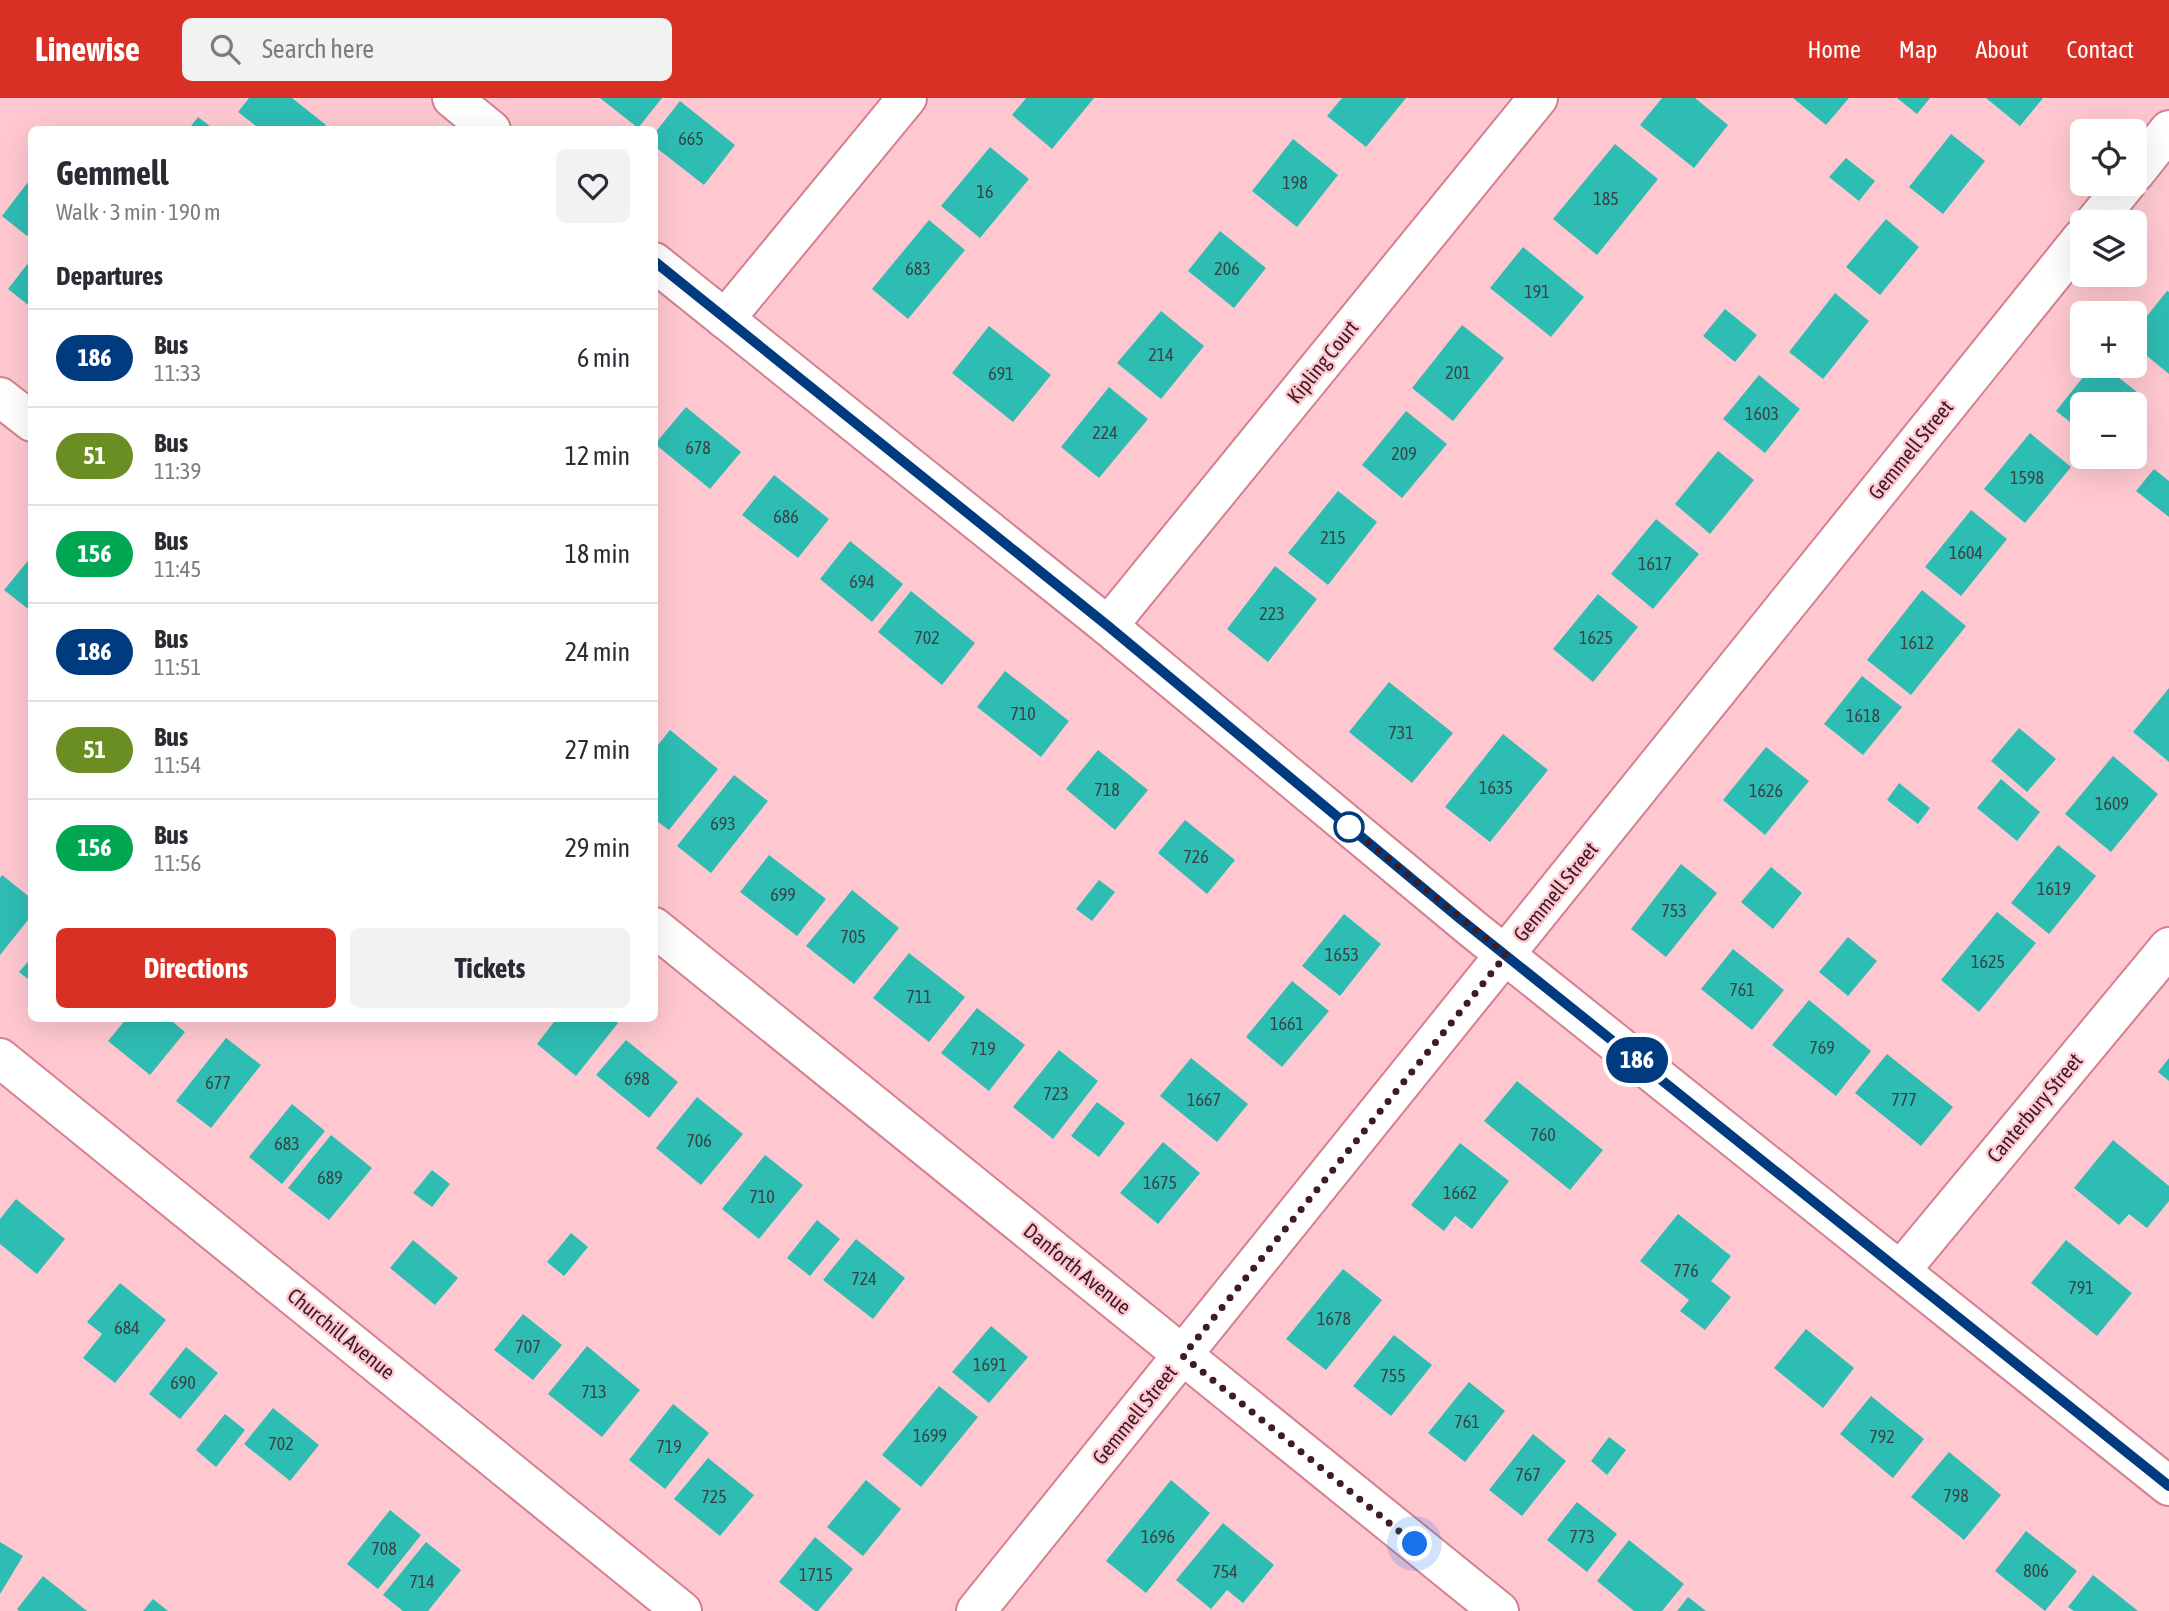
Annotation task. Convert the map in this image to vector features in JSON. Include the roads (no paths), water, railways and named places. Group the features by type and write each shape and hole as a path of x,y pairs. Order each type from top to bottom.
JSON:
{"street":[{"path":"452,98 486,126"},
{"path":"725,318 907,98"},
{"name":"Kipling Court","path":"1108,626 1538,98"},
{"path":"2147,158 2169,130"},
{"path":"2105,210 2116,196"},
{"name":"Gemmell Street","path":"976,1611 2070,253"},
{"path":"658,264 1108,626 1506,955 2169,1486"},
{"path":"0,397 28,419"},
{"name":"Danforth Avenue","path":"658,930 1499,1611"},
{"name":"Canterbury Street","path":"1901,1270 2169,947"},
{"name":"Churchill Avenue","path":"0,1058 682,1611"}]}
